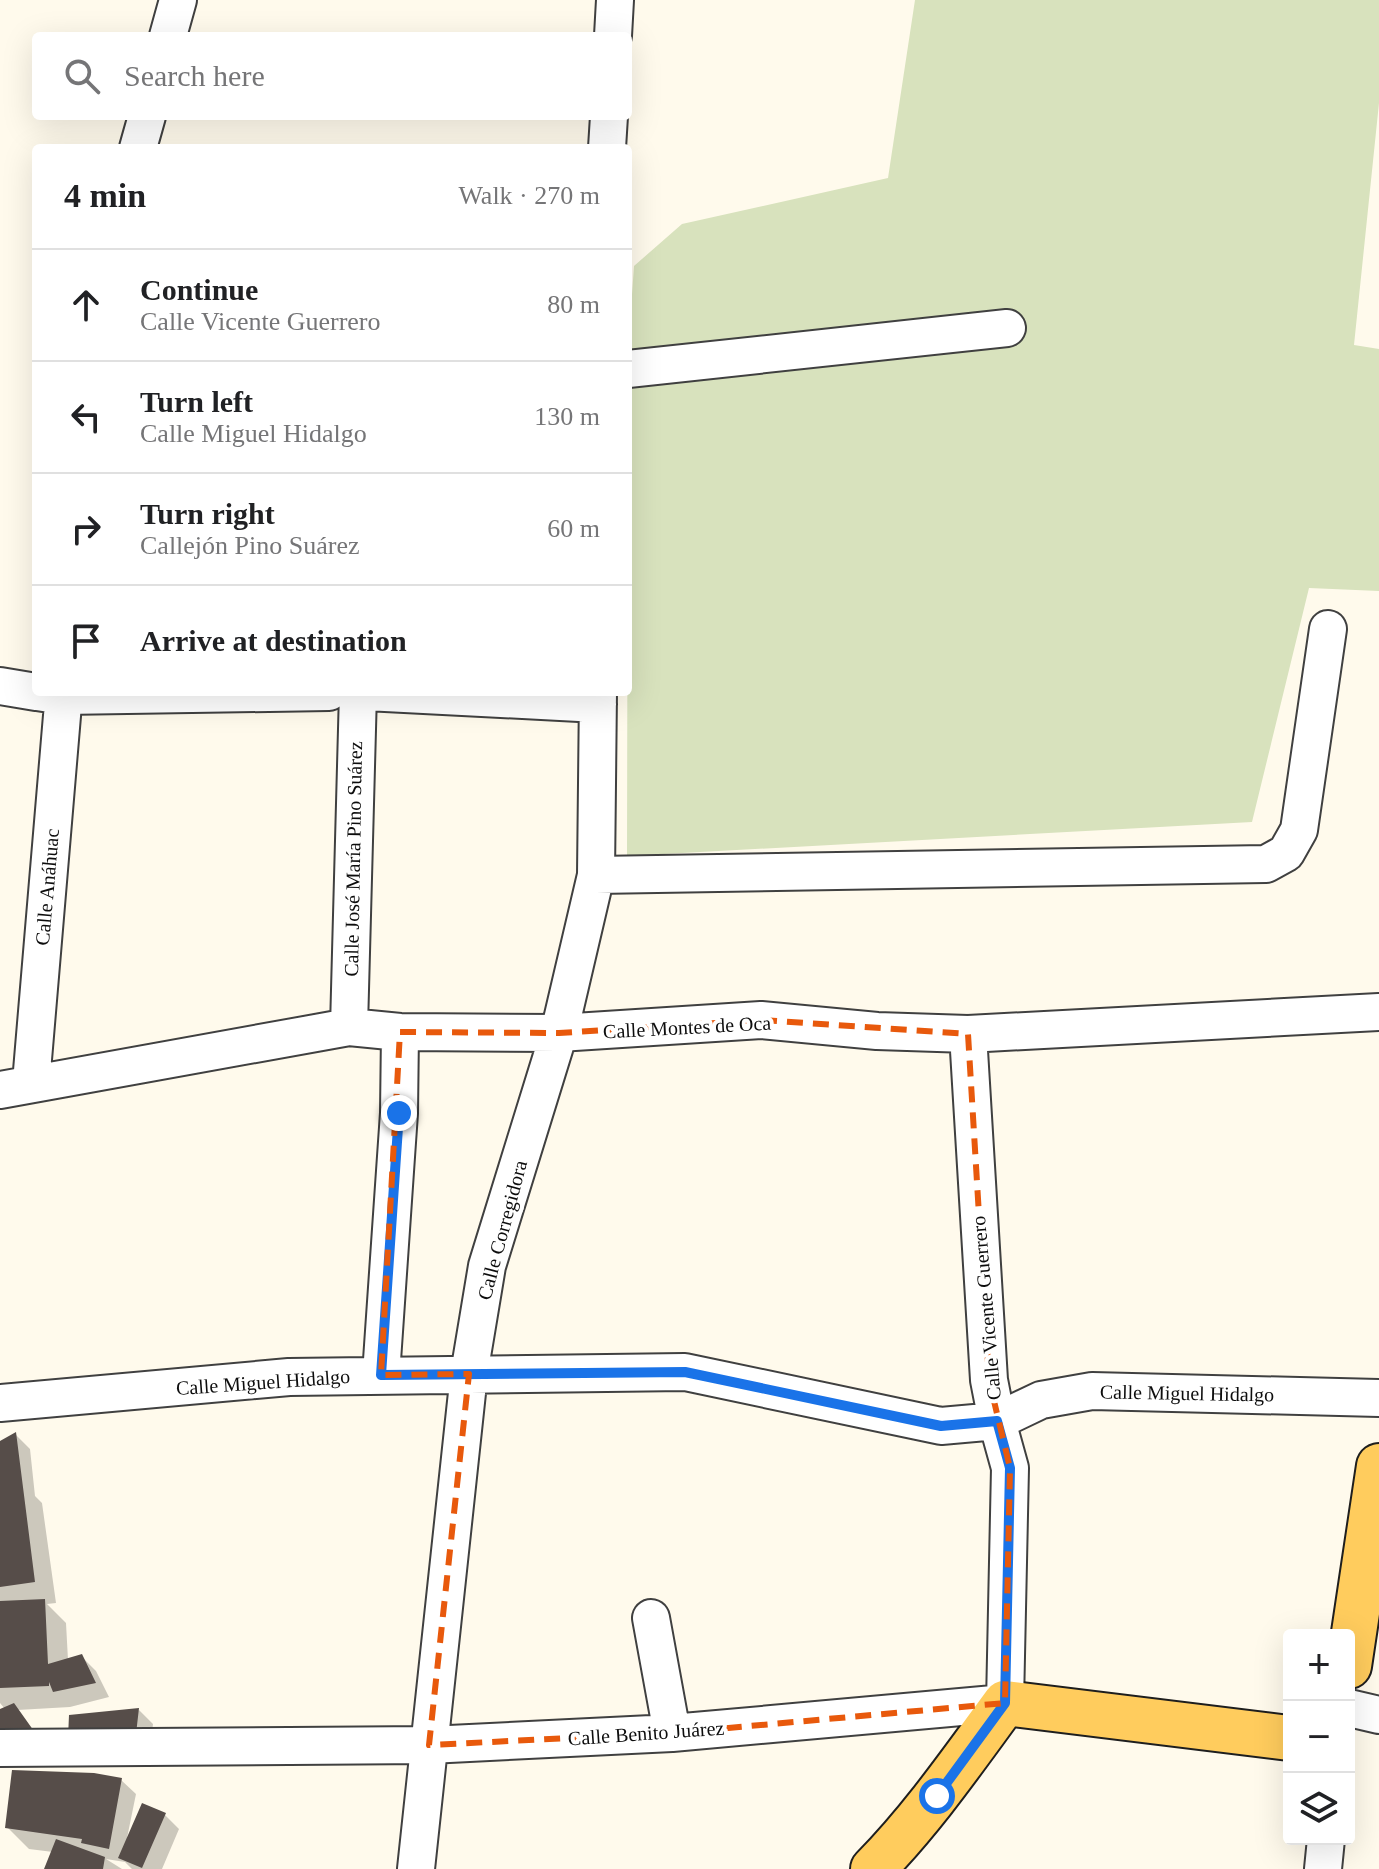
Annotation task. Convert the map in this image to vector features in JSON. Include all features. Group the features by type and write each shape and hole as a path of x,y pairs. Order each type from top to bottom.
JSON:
{"main road":[{"path":"1355,1629 1379,1466"},
{"name":"Calle Benito Juárez","path":"1005,1703 1283,1737"},
{"path":"873,1869 937,1796 1005,1703"}],"street":[{"path":"169,32 178,0"},
{"path":"613,32 615,0"},
{"path":"139,144 146,120"},
{"path":"607,144 609,120"},
{"path":"632,369 1007,328"},
{"path":"596,875 1266,864 1286,853 1299,830 1328,629"},
{"path":"0,686 32,690"},
{"name":"Calle Anáhuac","path":"16,1086 50,696"},
{"name":"Calle José María Pino Suárez","path":"349,1027 358,696"},
{"path":"521,696 598,698"},
{"name":"Calle Corregidora","path":"416,1869 469,1374 487,1266 559,1033 596,875 598,698"},
{"name":"Calle Montes de Oca","path":"16,1086 349,1027 400,1032 559,1033 761,1020 877,1031 968,1034 1379,1012"},
{"path":"381,1375 399,1113 400,1032"},
{"name":"Calle Vicente Guerrero","path":"968,1034 989,1380 1010,1468 1005,1703"},
{"name":"Calle Miguel Hidalgo","path":"0,1403 289,1377 685,1372 941,1426 997,1421 1041,1400 1092,1391 1379,1398"},
{"path":"651,1618 672,1733"},
{"name":"Calle Benito Juárez","path":"0,1748 429,1745 672,1733 1005,1703"},
{"path":"1355,1709 1379,1715"},
{"path":"1323,1869 1325,1845"}],"highlighted area":[{"path":"761,1020 968,1034 989,1380 1010,1468 1005,1703 672,1733 429,1745 469,1374 381,1375 400,1032 559,1033"}],"green space":[{"path":"915,0 1379,0 1379,103 1354,345 1379,349 1379,591 1309,588 1252,822 627,856 627,696 632,696 634,266 682,224 888,178"}],"building":[{"path":"16,1432 35,1582 0,1587 0,1441"},
{"path":"45,1599 48,1664 82,1654 96,1683 53,1692 49,1682 49,1686 0,1688 0,1601"},
{"path":"14,1703 36,1734 0,1739 0,1709"},
{"path":"139,1708 136,1734 68,1738 69,1715"},
{"path":"12,1770 94,1773 122,1778 109,1849 81,1843 82,1839 5,1828"},
{"path":"142,1803 166,1813 142,1868 118,1858"},
{"path":"56,1839 105,1857 103,1869 44,1869"}],"route":[{"path":"399,1113 381,1375 685,1372 941,1426 997,1421 1010,1468 1005,1703 937,1796"}]}
